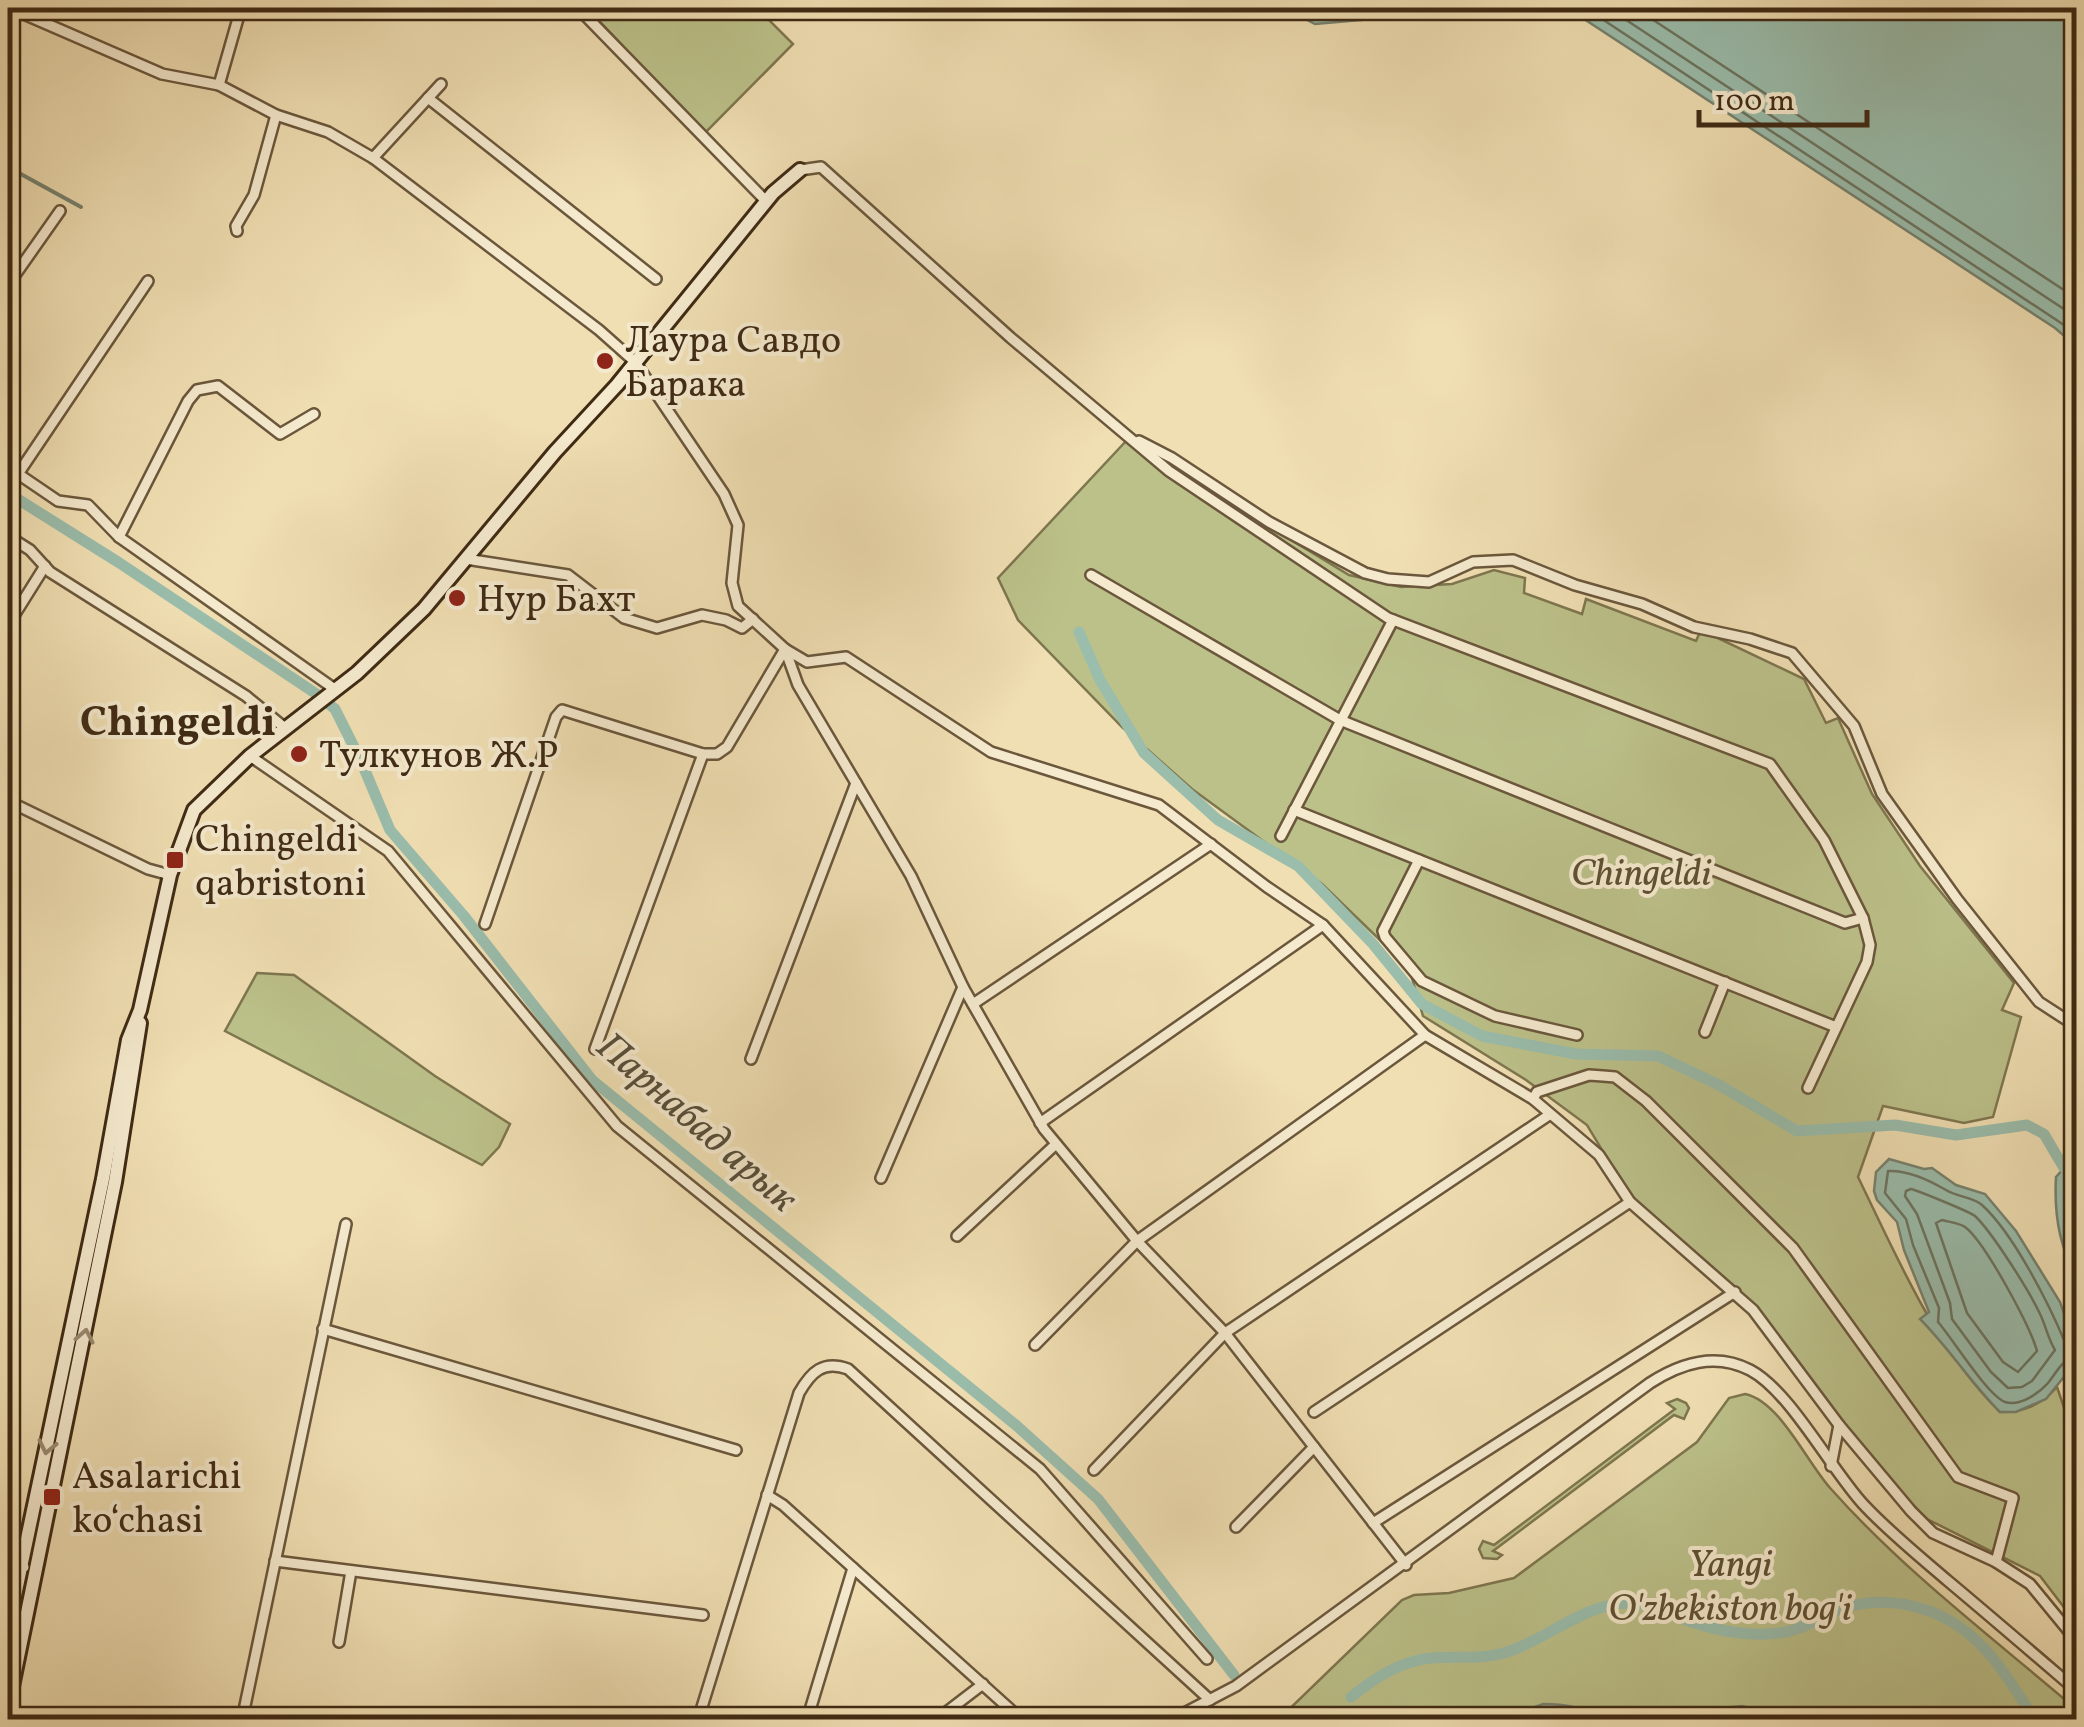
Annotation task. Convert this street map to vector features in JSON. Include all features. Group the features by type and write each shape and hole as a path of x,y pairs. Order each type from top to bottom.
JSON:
{"main road":[{"path":"8,1629 30,1568 74,1396 133,1081 140,1010 170,876 194,810 250,756 336,690 424,609 635,362 780,184 800,170"},
{"path":"8,1706 58,1393 128,1040 140,1010"},
{"path":"58,1393 74,1396"}],"street":[{"path":"10,8 162,74 218,85 276,115 328,132 373,158 598,330 635,362 724,494 738,530 733,595 738,606 785,649 812,663 846,657 991,752 1159,805 1324,925 1425,1035 1533,1099 1600,1156 1630,1202 1753,1310 1911,1511 1933,1533 1996,1562 2030,1584 2076,1640"},
{"path":"218,85 241,8"},
{"path":"578,8 767,202"},
{"path":"373,158 440,84"},
{"path":"428,98 656,279"},
{"path":"237,231 236,226 254,195 276,115"},
{"path":"800,170 821,166 1011,338 1170,471 1393,620 1770,764 1824,840 1863,918 1870,945 1867,962 1808,1088"},
{"path":"8,285 60,211"},
{"path":"18,474 148,281"},
{"path":"119,537 196,390 218,386 280,434 314,414"},
{"path":"1123,434 1172,458 1314,548 1365,573 1388,580 1429,582 1473,562 1514,560 1576,585 1642,604 1694,627 1792,653 1854,726 1882,794 1957,899 2039,1002 2076,1026"},
{"path":"8,467 58,501 88,505 119,537 336,690"},
{"path":"8,536 45,566 246,696 285,728"},
{"path":"466,559 568,576 624,618 657,628 702,615 738,627 753,619"},
{"path":"8,625 45,566"},
{"path":"1091,575 1340,720 1845,923 1863,918"},
{"path":"1281,836 1393,620"},
{"path":"485,924 562,710 703,754 717,754 727,747 785,649"},
{"path":"785,649 798,685 911,876 963,987 1040,1123 1137,1241 1224,1333 1406,1565"},
{"path":"595,1049 703,754"},
{"path":"250,756 388,851 617,1126 1040,1469 1208,1659"},
{"path":"752,1059 856,783"},
{"path":"8,801 170,876"},
{"path":"1294,810 1836,1026"},
{"path":"973,1004 1210,844"},
{"path":"1419,860 1383,931 1422,981 1495,1016 1577,1035"},
{"path":"1040,1123 1324,925"},
{"path":"1705,1032 1725,982"},
{"path":"881,1178 963,987"},
{"path":"1034,1346 1137,1241 1425,1035"},
{"path":"1533,1099 1537,1092 1590,1075 1615,1078 1646,1101 1793,1248 1958,1477 2013,1498 1996,1562"},
{"path":"1094,1470 1224,1333 1549,1115"},
{"path":"957,1236 1056,1144"},
{"path":"1314,1412 1630,1202"},
{"path":"242,1720 346,1224"},
{"path":"1373,1523 1735,1292"},
{"path":"322,1329 736,1450"},
{"path":"1172,1720 1236,1686 1650,1383 1689,1363 1723,1362 1750,1370 1774,1388 1831,1466 1888,1529 2076,1687"},
{"path":"698,1720 798,1393 821,1366 835,1365 848,1369 1210,1700"},
{"path":"1831,1466 1839,1424"},
{"path":"1236,1527 1314,1447"},
{"path":"767,1495 783,1504 1022,1720"},
{"path":"8,1558 14,1565 30,1568"},
{"path":"275,1561 703,1614"},
{"path":"807,1720 853,1568"},
{"path":"339,1642 351,1571"},
{"path":"936,1720 983,1684"}],"green space":[{"path":"587,8 757,8 793,44 705,133"},
{"name":"Chingeldi","path":"1127,440 1349,575 1401,587 1452,584 1494,570 1525,578 1524,593 1582,614 1586,599 1696,641 1701,630 1804,679 1826,723 1838,718 1872,794 1920,866 2014,983 2002,1010 2021,1017 1993,1117 1964,1123 1883,1106 1858,1177 1937,1330 2000,1412 2032,1406 2057,1387 2076,1443 2076,1623 2040,1576 1927,1519 1884,1477 1763,1317 1631,1198 1587,1125 1526,1080 1423,1016 1409,968 1322,884 1192,789 1122,727 1018,620 998,578"},
{"path":"257,973 294,975 435,1076 510,1124 499,1147 482,1165 225,1031"},
{"name":"Yangi O'zbekiston bog'i","path":"1745,1394 1770,1408 1831,1489 1888,1548 2076,1709 2076,1720 1278,1720 1402,1600 1514,1578 1697,1442 1729,1398"},
{"path":"1677,1399 1689,1408 1684,1419 1674,1415 1493,1551 1502,1555 1497,1559 1483,1558 1479,1549 1483,1541 1494,1545 1675,1409 1667,1403"}],"water":[{"path":"1284,8 2076,8 2076,346 2055,328 1584,19 1419,15 1315,24"},
{"path":"1889,1159 1932,1168 1956,1185 1985,1194 2016,1231 2060,1302 2076,1348 2076,1362 2046,1399 2016,1412 2000,1412 1920,1319 1929,1312 1897,1222 1874,1191 1876,1172"},
{"path":"2064,1168 2076,1170 2076,1275 2061,1240 2057,1215 2056,1177"},
{"path":"1543,1704 1573,1707 1601,1719 1503,1719"},
{"path":"1742,1706 1789,1719 1676,1719 1702,1710"}],"waterway":[{"path":"8,167 81,207"},
{"name":"Парнабад арык","path":"8,493 118,562 335,709 390,830 464,916 592,1080 1017,1426 1098,1499 1234,1675"},
{"path":"1079,632 1100,680 1144,753 1218,820 1298,866 1373,944 1422,1004 1482,1036 1576,1054 1658,1056 1719,1085 1797,1131 1895,1125 1956,1135 2027,1125 2044,1134 2064,1168"},
{"name":"Парнабад арык","path":"1351,1697 1379,1677 1409,1663 1507,1652 1588,1612 1622,1603 1646,1605 1718,1629 1768,1634 1795,1630 1848,1607 1884,1602 1932,1612 1966,1632 1992,1657 2035,1720"}],"place":[{"name":"Лаура Савдо Барака","path":"605,361"},
{"name":"Нур Бахт","path":"457,598"},
{"name":"Тулкунов Ж.Р","path":"299,754"},
{"name":"Chingeldi qabristoni","path":"175,860"},
{"name":"Asalarichi koʻchasi","path":"52,1497"}],"district":[{"name":"Chingeldi","path":"178,720"}]}
